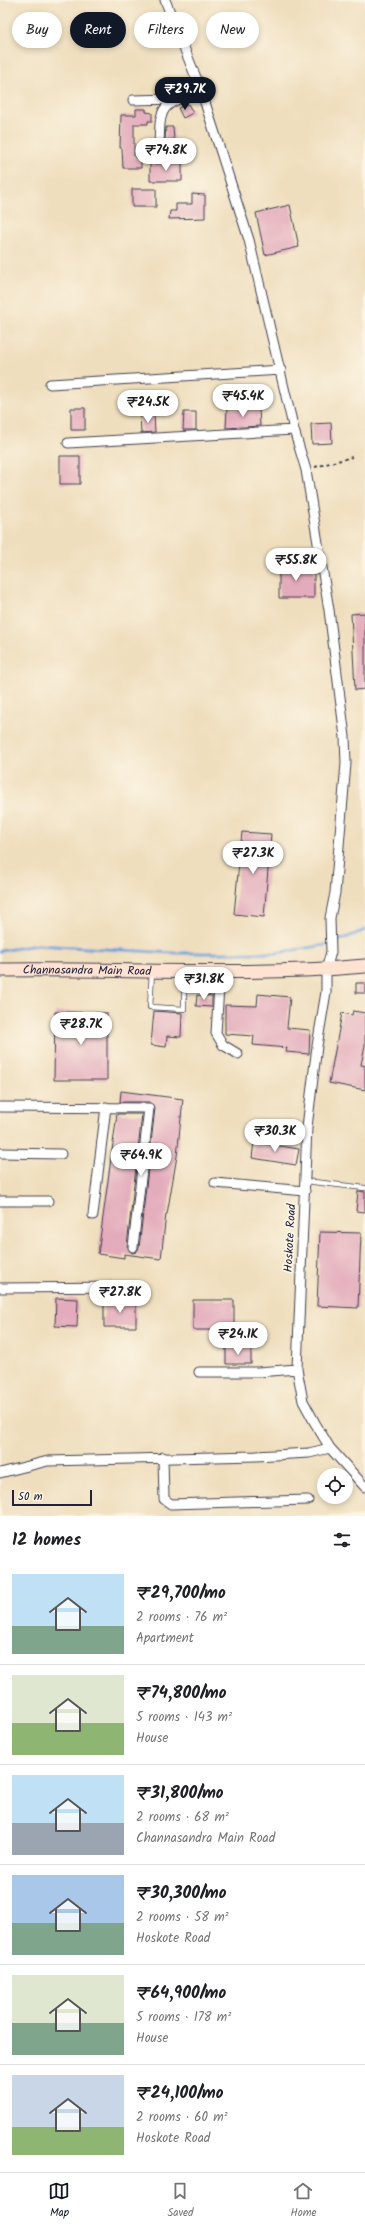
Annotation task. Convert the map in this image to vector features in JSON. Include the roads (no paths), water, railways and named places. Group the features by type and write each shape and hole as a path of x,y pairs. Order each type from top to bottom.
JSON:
{"main road":[{"name":"Channasandra Main Road","path":"0,970 220,972 326,970 365,966"}],"street":[{"name":"Hoskote Road","path":"165,0 201,90 249,240 294,430 306,470 332,633 346,737 345,771 330,930 331,952 326,970 326,992 317,1046 308,1119 297,1369 303,1401 330,1448 365,1487"},
{"path":"134,100 175,99 201,90"},
{"path":"141,154 156,152 159,150 160,114 166,106 175,99"},
{"path":"50,384 281,370"},
{"path":"68,443 294,430"},
{"path":"220,972 216,1033 223,1046 238,1054"},
{"path":"0,1107 149,1108 133,1247"},
{"path":"93,1215 106,1107"},
{"path":"0,1154 62,1154"},
{"path":"216,1183 304,1191"},
{"path":"0,1201 48,1200"},
{"path":"0,1288 132,1287"},
{"path":"199,1372 258,1372 297,1369"},
{"path":"0,1473 48,1461 309,1453 330,1448"},
{"path":"163,1457 164,1499 171,1504 308,1500"}],"lane":[{"path":"152,971 150,1007 184,1009 184,972"},
{"path":"305,1181 365,1188"}],"waterway":[{"path":"0,951 37,945 173,953 276,953 331,944 365,930"}]}
